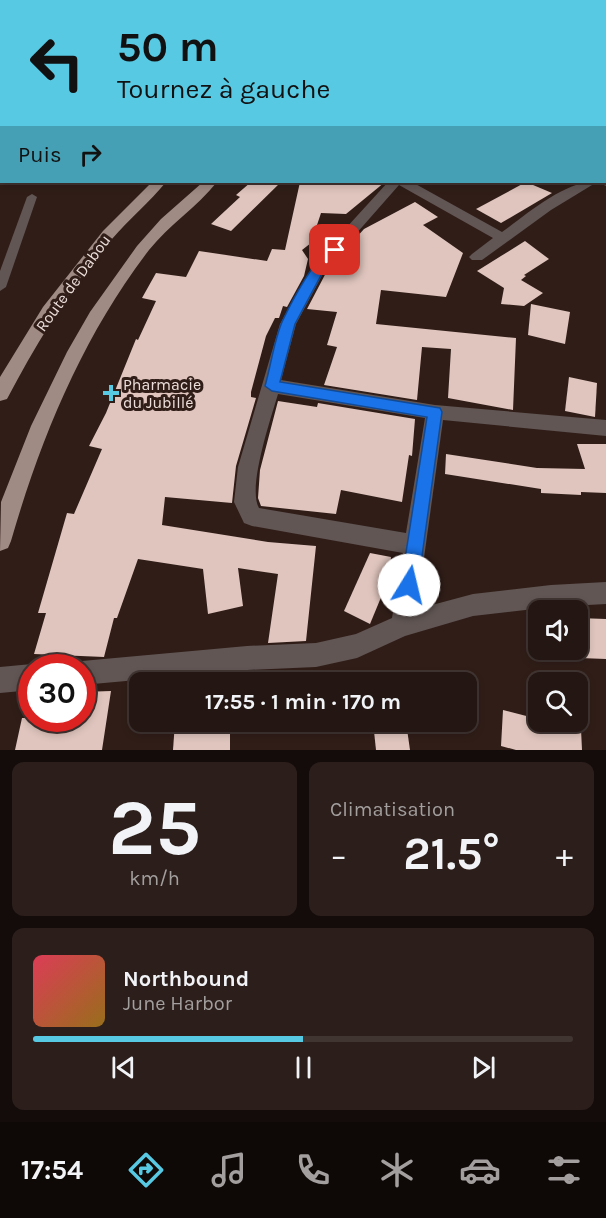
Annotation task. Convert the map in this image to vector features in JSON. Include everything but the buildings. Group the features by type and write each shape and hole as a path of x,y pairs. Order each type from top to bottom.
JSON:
{"main road":[{"name":"Route de Dabou","path":"0,394 12,370 57,298 108,233 158,183"},
{"path":"0,541 10,505 52,398 94,318 143,248 209,183"}],"street":[{"path":"393,183 320,266 288,324 248,467 244,502 252,516 415,545"},
{"path":"405,183 503,238"},
{"path":"477,257 546,207 588,183"},
{"path":"272,386 435,412 606,428"},
{"path":"403,625 435,412"},
{"path":"96,672 247,658 316,655 357,646 403,625 473,605 551,596 606,593"},
{"path":"0,680 18,679"}],"lane":[{"path":"0,287 33,197"}],"place":[{"name":"Pharmacie du Jubillé","path":"111,393"}],"route":[{"path":"335,250 320,266 288,324 272,386 435,412 409,585"}]}
